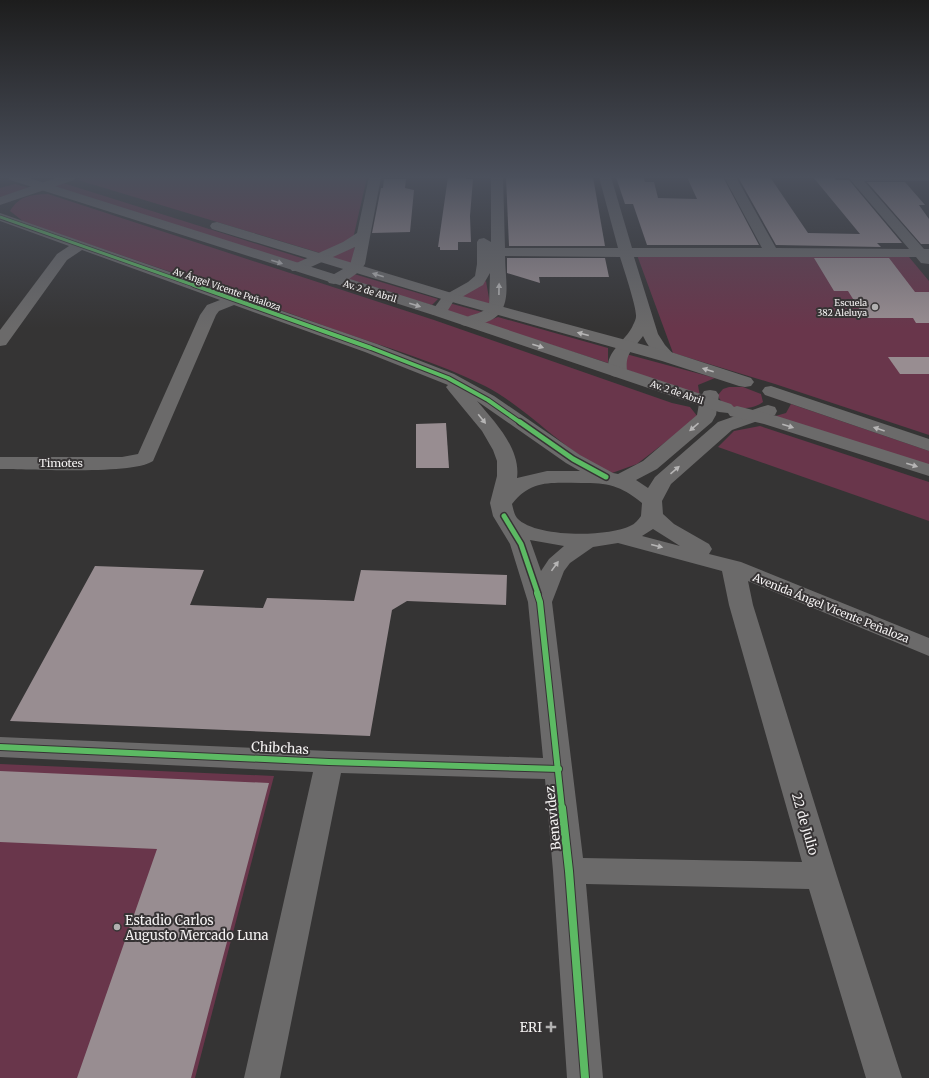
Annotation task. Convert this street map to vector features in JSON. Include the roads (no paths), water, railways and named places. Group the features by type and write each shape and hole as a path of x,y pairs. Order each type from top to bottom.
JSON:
{"street":[{"name":"Av Ángel Vicente Peñaloza","path":"20,227 79,246 371,348 448,378"},
{"name":"Av. 2 de Abril","path":"172,227 334,280 439,312 618,372 720,404 762,414 929,470"},
{"name":"Av. 2 de Abril","path":"221,227 450,297 668,357 745,382 760,385 771,391"},
{"path":"334,280 356,268 359,263 365,227"},
{"path":"439,312 450,297 478,281 484,271 484,227"},
{"path":"468,322 491,314 496,310 498,305 498,227"},
{"path":"619,227 644,316 654,343 658,350 668,357"},
{"path":"757,227 771,253"},
{"path":"899,227 926,257"},
{"path":"297,268 348,245 363,235"},
{"path":"0,341 62,258 79,246"},
{"path":"484,252 771,253 926,257"},
{"name":"Timotes","path":"0,463 122,464 140,461 146,457 208,315 213,308 233,300"},
{"path":"618,372 616,361 618,353 638,331 644,316"},
{"path":"448,378 496,437 504,452 508,471 503,509"},
{"name":"Avenida Ángel Vicente Peñaloza","path":"448,378 488,400 573,459 638,489 666,529 680,538 733,567 929,648"},
{"path":"503,509 514,487 538,478 614,479 650,465 705,418 708,411 720,404 714,387 720,384 745,382"},
{"path":"652,509 662,481 725,426 762,414 774,407 777,402 776,396 771,391"},
{"path":"771,391 929,445"},
{"name":"Avenida Ángel Vicente Peñaloza","path":"503,509 512,524 532,535 555,540 619,537 637,531 652,509"},
{"name":"Benavídez","path":"503,509 521,544 540,602 569,871 585,1078"},
{"name":"Avenida Ángel Vicente Peñaloza","path":"619,537 733,567"},
{"name":"Benavídez","path":"540,602 552,568 565,555 590,539"},
{"name":"22 de Julio","path":"733,567 741,605 821,876 884,1078"},
{"name":"Chibchas","path":"0,747 329,762 559,769"},
{"path":"262,1078 329,762"},
{"path":"569,871 821,876"}],"place":[{"name":"Escuela 382 Aleluya","path":"875,307"},
{"name":"Estadio Carlos Augusto Mercado Luna","path":"117,927"},
{"name":"ERI","path":"551,1027"}]}
